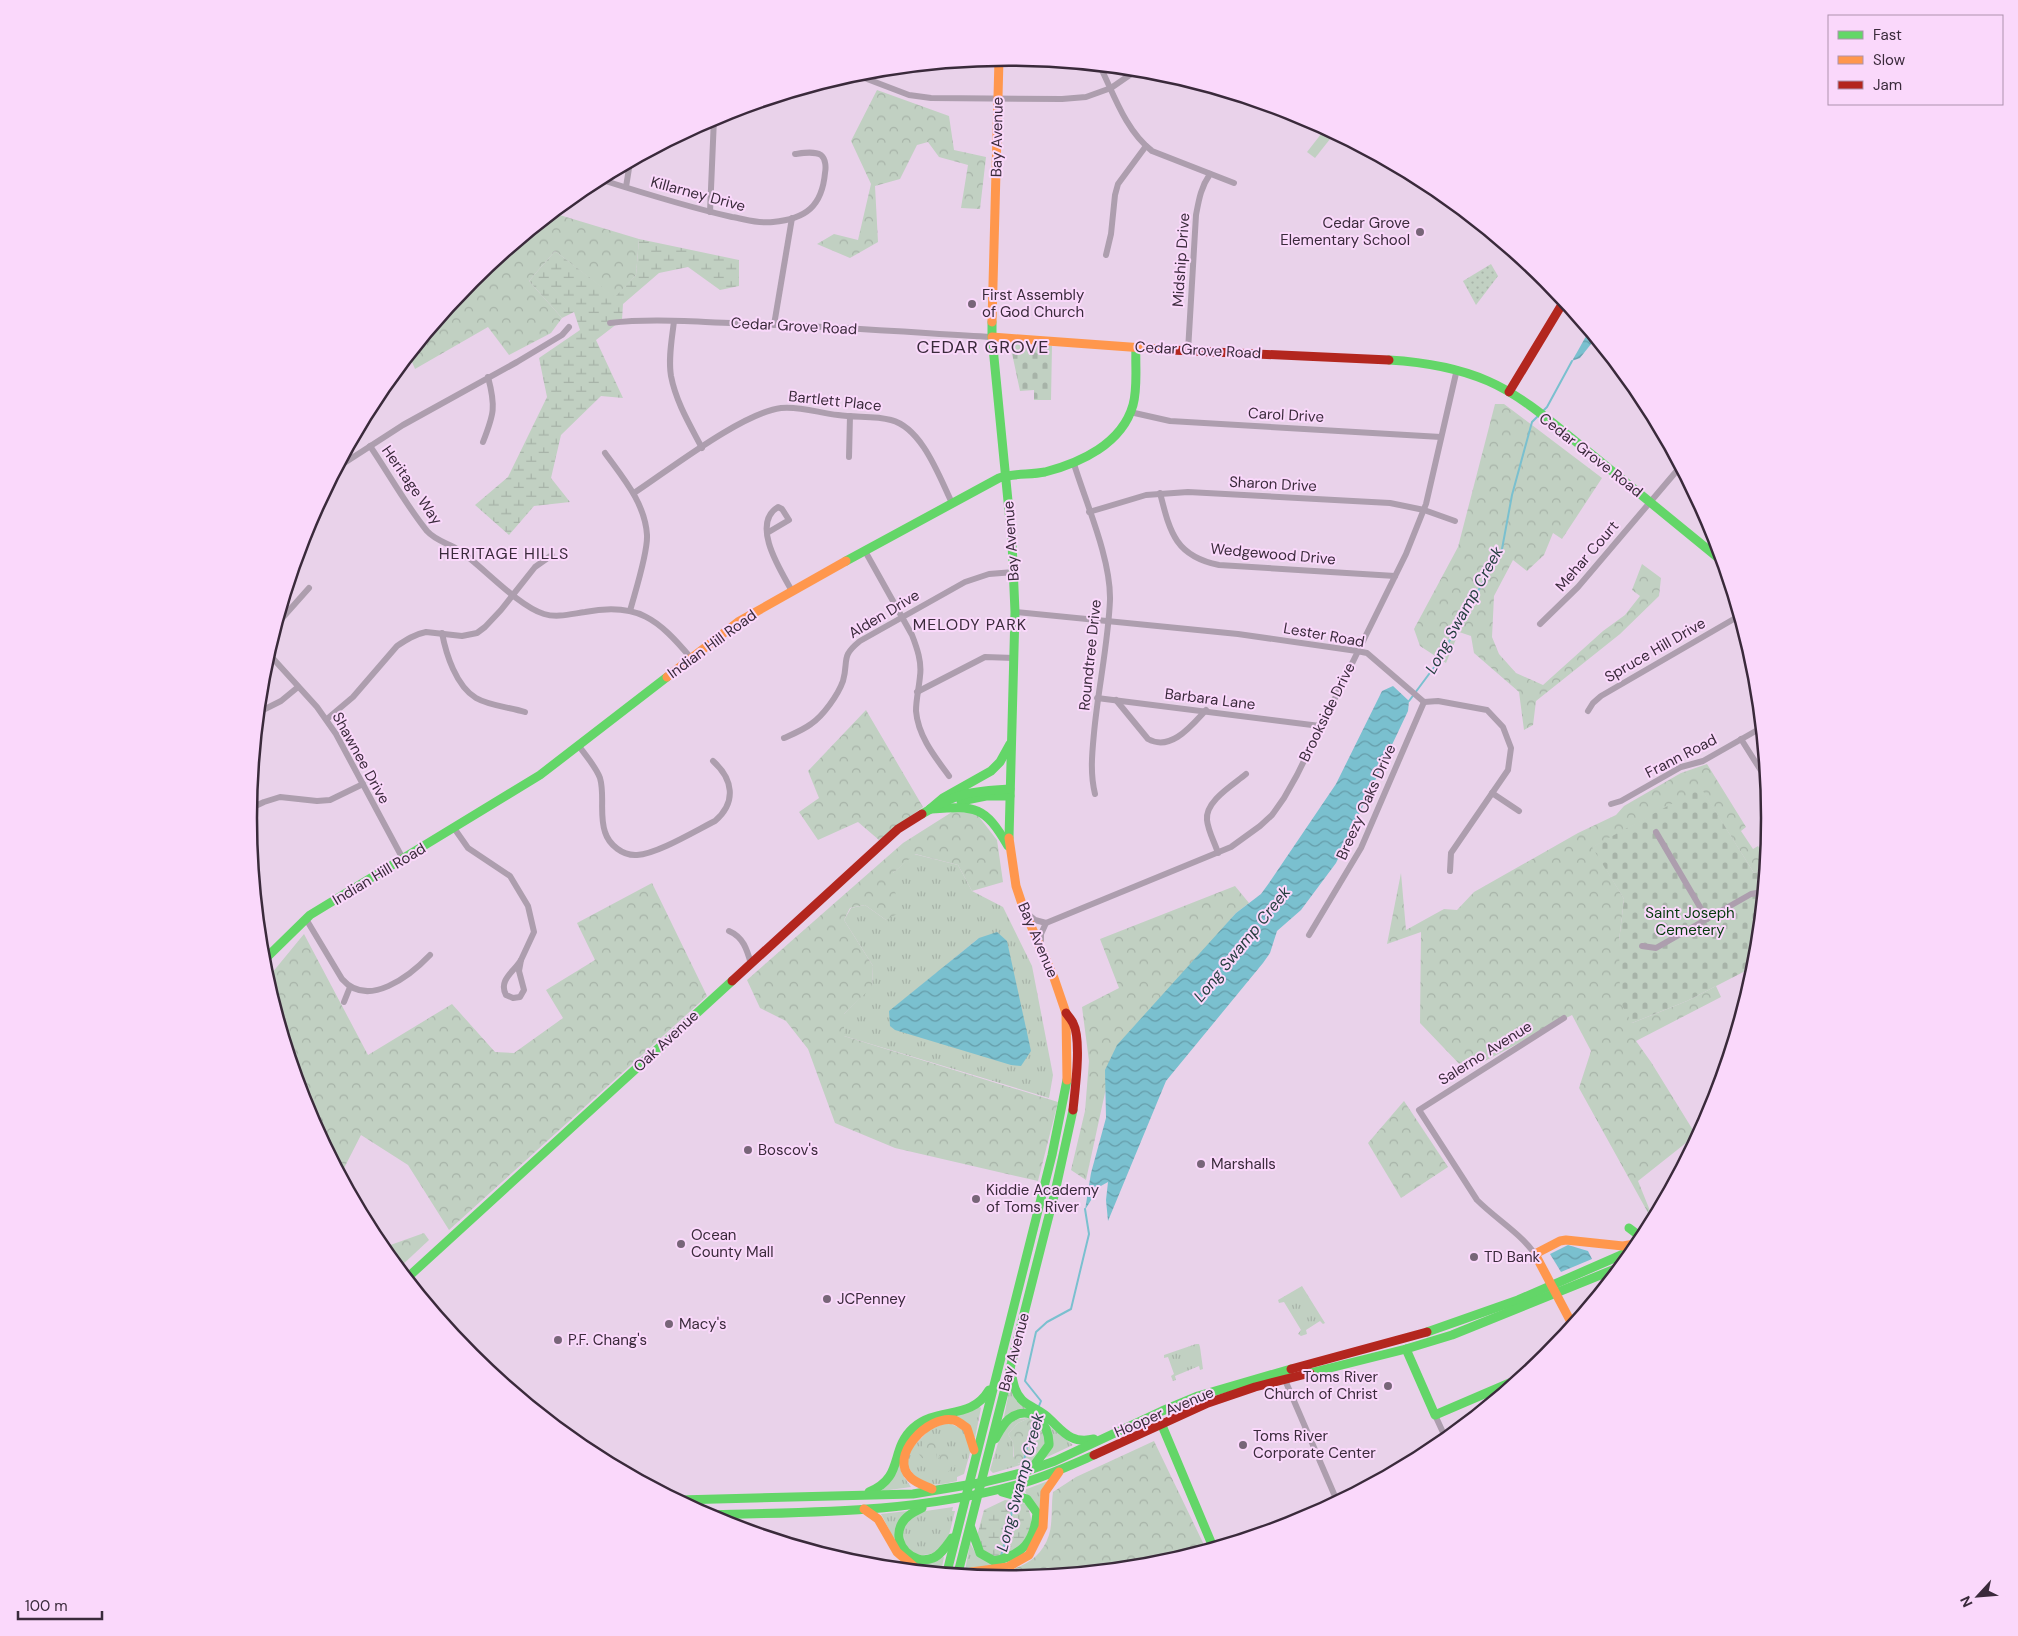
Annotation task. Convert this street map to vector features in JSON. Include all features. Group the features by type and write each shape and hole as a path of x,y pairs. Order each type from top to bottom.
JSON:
{"main road":[{"name":"Bay Avenue","path":"999,66 992,337 1014,572 1014,658 1008,833 1016,886 1066,1013 1068,1073 1066,1092 1052,1155 1052,1181 1033,1255"},
{"path":"1509,392 1560,307"},
{"name":"Cedar Grove Road","path":"992,337 1060,340 1136,348 1389,360 1458,369 1489,381 1535,410 1713,553"},
{"name":"Indian Hill Road","path":"270,954 306,919 540,775 738,622 952,503 1005,476 1042,473 1074,464 1106,444 1119,432 1130,412 1136,348"},
{"path":"930,810 943,798 994,768 1012,741"},
{"name":"Oak Avenue","path":"411,1274 898,829 960,795 976,791 1010,793"},
{"path":"930,810 964,808 983,813 996,824 1010,849"},
{"name":"Bay Avenue","path":"948,1567 974,1457 1021,1278 1033,1255 1071,1119 1076,1084 1076,1041 1074,1024 1066,1013"},
{"path":"1629,1228 1636,1233"},
{"path":"1570,1319 1535,1254 1560,1241 1566,1240 1628,1245"},
{"path":"991,1444 996,1398 1023,1291 1021,1278 1029,1268 1036,1268 1033,1255"},
{"name":"Hooper Avenue","path":"1016,1490 1101,1453 1161,1423 1223,1397 1452,1335 1555,1289 1619,1257"},
{"name":"Bay Avenue","path":"960,1568 1036,1268"},
{"name":"Hooper Avenue","path":"693,1500 913,1494 938,1491 1015,1474 1073,1453 1179,1404 1206,1394 1251,1379 1448,1326 1609,1271"},
{"path":"1406,1349 1436,1416 1499,1388"},
{"path":"1011,1366 1014,1388 1018,1395 1045,1424 1050,1440 1047,1449 1029,1470"},
{"path":"856,1496 881,1488 888,1482 893,1473 900,1447 914,1427 926,1418 973,1407 982,1401 993,1386"},
{"path":"991,1444 1011,1418 1036,1413 1072,1439 1086,1441 1110,1435"},
{"path":"938,1491 912,1481 905,1470 904,1457 910,1444 919,1432 939,1421 954,1420 960,1422 971,1434 974,1457"},
{"path":"1161,1423 1211,1542"},
{"path":"971,1523 973,1542 982,1556 998,1564 1019,1562 1034,1548 1043,1527 1045,1492 1061,1470"},
{"path":"725,1514 929,1505 994,1492 1016,1490 1030,1500 1034,1507 1037,1521 1033,1538 1018,1554 998,1564 982,1569"},
{"path":"758,1513 766,1506 825,1502 834,1496"},
{"path":"929,1505 909,1514 900,1525 898,1539 906,1552 914,1558 924,1560 932,1558 944,1550 956,1533"},
{"path":"863,1509 879,1519 885,1526 895,1550 909,1563"}],"street":[{"path":"1103,73 1133,132 1146,146 1152,151 1234,183"},
{"path":"869,80 909,95 950,100 1062,100 1086,97 1111,88 1128,76"},
{"path":"710,212 714,127"},
{"path":"1106,255 1118,184 1146,146"},
{"path":"774,325 792,218 808,211 820,200 826,171 824,159 821,156 814,153 795,154"},
{"path":"626,187 629,170"},
{"name":"Midship Drive","path":"1188,351 1196,215 1199,195 1210,174"},
{"name":"Killarney Drive","path":"609,182 710,212 758,222 773,222 792,218"},
{"path":"674,321 670,357 671,376 684,413 702,448"},
{"name":"Cedar Grove Road","path":"610,323 674,321 992,337"},
{"path":"349,460 403,424 488,377 562,334 569,328"},
{"name":"Brookside Drive","path":"1046,923 1218,854 1244,840 1272,814 1297,775 1395,576 1424,510 1458,369"},
{"path":"483,442 494,409 494,400 488,377"},
{"name":"Bartlett Place","path":"634,493 745,422 770,410 796,408 850,416 889,419 900,423 911,431 926,452 952,503"},
{"name":"Carol Drive","path":"1130,412 1170,421 1441,436"},
{"path":"848,457 850,416"},
{"name":"Heritage Way","path":"370,446 432,536 458,550 531,608 553,616 604,608 619,608 630,611 646,616 661,626 691,658"},
{"path":"605,453 634,493 641,508 647,536 630,611"},
{"name":"Roundtree Drive","path":"1074,464 1103,554 1110,598 1097,698 1091,769 1095,794"},
{"name":"Mehar Court","path":"1540,624 1578,587 1676,472"},
{"name":"Sharon Drive","path":"1089,512 1146,495 1188,492 1390,503 1424,510 1455,521"},
{"name":"Wedgewood Drive","path":"1160,493 1173,537 1181,547 1204,562 1219,565 1395,576"},
{"path":"767,533 776,563 792,591"},
{"path":"865,551 918,649 920,675 916,711 919,726 935,757 949,776"},
{"path":"327,719 353,697 397,646 420,633 470,636 485,628 535,567 552,555"},
{"name":"Alden Drive","path":"784,738 813,724 833,701 840,690 844,678 846,654 860,640 978,576 1014,572"},
{"path":"286,614 309,588"},
{"name":"Lester Road","path":"1015,612 1238,634 1358,651 1367,653 1424,702"},
{"name":"Spruce Hill Drive","path":"1588,711 1601,696 1734,619"},
{"path":"442,633 447,657 468,692 490,704 524,712"},
{"path":"917,692 986,657 1014,658"},
{"name":"Shawnee Drive","path":"274,660 327,719 404,859"},
{"path":"266,709 281,701 298,687"},
{"name":"Barbara Lane","path":"1097,698 1206,710 1320,726"},
{"path":"1116,700 1148,739 1162,743 1179,736 1206,710"},
{"path":"1424,702 1438,702 1487,710 1503,728 1510,748 1508,770 1451,853 1450,871"},
{"name":"Breezy Oaks Drive","path":"1309,935 1361,848 1424,702"},
{"name":"Frann Road","path":"1611,804 1621,801 1681,767 1703,761 1755,731"},
{"path":"1741,739 1759,766"},
{"path":"579,746 600,779 602,817 608,839 619,850 636,856 664,846 720,817 726,808 730,786 722,770 713,761"},
{"path":"1218,854 1207,821 1210,807 1246,774"},
{"path":"258,805 280,797 317,801 330,800 363,784"},
{"path":"1492,793 1519,811"},
{"path":"454,828 468,848 503,869 510,876 528,906 534,932 521,960 515,970 506,978 503,986 506,995 513,998 520,997 524,990 519,971 521,960"},
{"path":"1656,832 1707,919"},
{"path":"1642,946 1656,948 1750,894 1756,893"},
{"path":"1024,910 1035,920 1046,923 1041,934 1041,948"},
{"path":"306,919 329,960 350,987 370,991 390,986 417,969 430,955"},
{"path":"729,931 736,934 742,940 751,964"},
{"path":"344,1002 350,987"},
{"name":"Salerno Avenue","path":"1535,1254 1518,1234 1487,1211 1477,1200 1419,1110 1564,1018"},
{"path":"1285,1380 1334,1495"},
{"path":"1436,1416 1443,1432"}],"green space":[{"path":"877,90 949,116 954,150 986,157 980,209 961,208 968,165 939,157 928,142 917,145 900,179 875,186 878,242 850,258 817,244 834,234 858,240 871,184 851,141"},
{"path":"1321,134 1330,139 1315,158 1307,152"},
{"path":"560,215 639,239 636,275 615,298 555,251 529,281 562,318 551,333 509,355 488,327 415,369 412,362 444,322 477,286 513,253"},
{"path":"639,239 739,260 739,286 720,290 688,267 659,273 623,304 622,320 596,340 623,398 601,396 561,435 551,478 570,502 534,506 509,535 475,505 508,477 547,397 539,358 580,330 574,312 562,318 529,281 555,251 615,297 636,275"},
{"path":"1491,264 1498,276 1476,305 1463,281"},
{"path":"1010,344 1052,346 1051,400 1034,400 1034,390 1020,391"},
{"path":"1495,404 1504,404 1602,478 1562,539 1553,533 1544,555 1527,571 1513,560 1494,596 1492,637 1499,654 1516,673 1543,685 1603,631 1625,615 1640,596 1632,590 1642,564 1661,578 1659,596 1620,634 1536,701 1533,725 1524,730 1519,692 1474,653 1471,636 1459,632 1446,663 1420,646 1414,629 1458,547"},
{"path":"866,710 923,807 879,840 858,822 818,840 799,812 819,798 808,771"},
{"path":"1707,764 1746,827 1741,831 1753,849 1758,846 1760,849 1759,867 1759,871 1754,873 1701,789 1593,847 1624,899 1619,941 1632,1023 1687,1001 1716,986 1721,997 1636,1041 1693,1130 1687,1142 1638,1181 1650,1210 1648,1213 1579,1088 1591,1051 1572,1015 1466,1071 1420,1023 1421,932 1387,944 1401,873 1406,930 1444,909 1457,910 1474,892 1578,833 1616,815 1624,806 1681,773"},
{"name":"Saint Joseph Cemetery","path":"1701,788 1754,873 1759,871 1754,916 1745,971 1687,1001 1632,1023 1620,1002 1619,941 1624,899 1592,847"},
{"path":"952,812 976,813 997,840 1003,882 972,891 958,865 915,854 893,873 897,914 886,920 865,905 850,908 844,920 873,966 872,987 844,1014 844,1036 1058,1102 1038,1181 895,1148 835,1123 808,1049 786,1021 760,1008 747,980 903,843"},
{"path":"914,854 958,865 972,891 1003,907 1032,966 1053,1075 1049,1098 844,1036 844,1014 872,986 873,966 844,920 851,908 865,905 886,920 893,873","holes":["979,938 890,1025 890,1011"]},
{"path":"652,883 707,996 449,1230 408,1165 361,1135 344,1168 314,1106 297,1060 273,971 304,934 368,1055 452,1004 495,1052 514,1053 563,1018 546,990 595,960 577,923"},
{"path":"1235,886 1249,903 1236,913 1113,1056 1086,1180 1071,1170 1085,1111 1089,1061 1082,1007 1119,988 1100,939"},
{"path":"1404,1101 1448,1167 1401,1198 1368,1143"},
{"path":"424,1233 429,1240 404,1263 390,1245"},
{"path":"1302,1286 1325,1323 1323,1324 1320,1321 1306,1330 1307,1334 1301,1336 1298,1334 1301,1330 1284,1302 1279,1303 1278,1300"},
{"path":"1199,1344 1200,1347 1203,1369 1200,1370 1199,1366 1175,1376 1176,1380 1173,1381 1171,1376 1174,1374 1168,1357 1164,1358 1164,1355"},
{"path":"1010,1386 1035,1413 1004,1417"},
{"path":"981,1408 975,1438 954,1417"},
{"path":"1029,1418 1018,1423 1008,1434 1013,1442 1013,1456 1018,1464 1023,1462 1024,1464 993,1473 990,1470 1001,1433 1015,1419"},
{"path":"1029,1418 1044,1429 1047,1443 1035,1461 1023,1465 1023,1462 1017,1464 1014,1461 1013,1442 1008,1434 1018,1423"},
{"path":"949,1423 964,1430 971,1449 964,1474 957,1477 957,1481 934,1485 920,1484 907,1465 910,1450 931,1428"},
{"path":"1047,1424 1073,1445 1045,1458"},
{"path":"930,1438 942,1440 944,1444 941,1448 936,1447 937,1459 934,1462 922,1458 918,1453 923,1449 923,1443"},
{"path":"1154,1441 1204,1544 1156,1555 1107,1563 1010,1570 1031,1560 1038,1554 1049,1535 1053,1492 1076,1477"},
{"path":"953,1448 959,1452 960,1461 951,1467 949,1471 940,1473 936,1469 941,1463 938,1457 941,1454 948,1453 949,1449"},
{"path":"899,1460 904,1477 911,1487 882,1491"},
{"path":"1048,1481 1040,1516 1024,1490"},
{"path":"1005,1500 1027,1504 1031,1523 1030,1530 1023,1543 1011,1553 997,1557 990,1555 980,1548 977,1536 984,1510"},
{"path":"953,1507 952,1511 955,1511 949,1535 936,1553 917,1556 905,1547 903,1525 919,1512"},
{"path":"907,1511 894,1539 881,1514"},
{"path":"970,1543 976,1554 994,1564 975,1569 965,1568"},
{"path":"944,1557 942,1566 912,1562"}],"water":[{"path":"1586,337 1591,343 1580,358 1572,361"},
{"path":"1393,686 1409,701 1408,711 1336,863 1301,910 1277,931 1270,953 1263,963 1166,1081 1108,1221 1106,1200 1108,1182 1099,1187 1085,1210 1091,1173 1106,1118 1105,1070 1117,1045 1236,913 1261,894 1336,784 1382,691"},
{"path":"997,932 1007,941 1031,1051 1021,1066 1011,1065 895,1030 890,1026 889,1011 979,938"},
{"path":"1568,1245 1588,1251 1592,1259 1561,1272 1550,1254"}],"waterway":[{"name":"Long Swamp Creek","path":"1542,412 1547,407 1572,361"},
{"name":"Long Swamp Creek","path":"1409,701 1435,666 1502,549 1512,495 1532,422 1538,416"},
{"name":"Long Swamp Creek","path":"1039,1406 1041,1401 1025,1381 1036,1332 1047,1322 1071,1309 1089,1234 1085,1209"},
{"name":"Long Swamp Creek","path":"1022,1468 1034,1419"},
{"name":"Long Swamp Creek","path":"1001,1556 1009,1528 1014,1499"}],"traffic: fast":[{"path":"992,322 1012,542 1015,612 1009,838"},
{"path":"846,561 999,478 1010,475 1045,472 1072,463 1098,450 1120,431 1133,405 1136,384 1136,348"},
{"path":"1389,360 1427,364 1464,372 1488,381 1515,395 1553,423 1713,553"},
{"path":"270,954 310,915 540,775 667,677"},
{"path":"930,809 943,798 991,771 1000,762 1010,744"},
{"path":"922,814 964,794 1010,789"},
{"path":"961,801 986,796 1010,796"},
{"path":"930,809 958,808 977,811 985,815 992,822 1008,846"},
{"path":"411,1274 732,981"},
{"path":"948,1567 1052,1155 1067,1080"},
{"path":"959,1568 1055,1192 1073,1110"},
{"path":"1629,1228 1636,1233"},
{"path":"1427,1332 1518,1300 1620,1256"},
{"path":"1310,1373 1406,1349 1452,1335 1608,1272"},
{"path":"1406,1349 1435,1415 1500,1387"},
{"path":"693,1500 913,1494 985,1482 1021,1473 1055,1461 1198,1396 1291,1369"},
{"path":"1011,1371 1016,1390 1024,1402 1051,1420 1066,1435 1078,1440 1094,1439"},
{"path":"869,1492 888,1479 901,1445 913,1428 922,1421 932,1417 973,1406 982,1400 989,1390"},
{"path":"995,1439 1009,1419 1024,1413 1031,1414 1037,1418 1046,1429 1049,1445 1033,1467"},
{"path":"1161,1423 1211,1542"},
{"path":"725,1515 824,1512 940,1501 1026,1482 1056,1472 1094,1455"},
{"path":"971,1528 980,1553 994,1561 1013,1555 1025,1546 1033,1532 1037,1513 1027,1499 1002,1492"},
{"path":"922,1508 907,1517 901,1525 899,1540 906,1552 918,1559 926,1560 933,1558 941,1552 952,1538"}],"traffic: slow":[{"path":"992,322 999,66"},
{"path":"992,337 1171,350"},
{"path":"667,677 738,622 846,561"},
{"path":"1009,838 1016,886 1024,910 1054,978 1066,1013 1067,1080"},
{"path":"1535,1254 1560,1241 1566,1240 1627,1245"},
{"path":"1535,1254 1569,1319"},
{"path":"932,1489 913,1480 905,1469 904,1459 907,1449 923,1430 944,1420 954,1420 967,1428 974,1450"},
{"path":"991,1569 1008,1567 1029,1555 1043,1527 1045,1492 1059,1472"},
{"path":"864,1509 878,1519 897,1552 910,1563"}],"traffic: jam":[{"path":"1509,392 1560,307"},
{"path":"1171,350 1389,360"},
{"path":"732,981 898,829 922,814"},
{"path":"1066,1013 1073,1023 1077,1041 1073,1110"},
{"path":"1291,1369 1427,1332"},
{"path":"1094,1455 1208,1403 1255,1387 1310,1373"}],"place":[{"name":"Cedar Grove Elementary School","path":"1420,232"},
{"name":"First Assembly of God Church","path":"972,304"},
{"name":"Boscov's","path":"748,1150"},
{"name":"Marshalls","path":"1201,1164"},
{"name":"Kiddie Academy of Toms River","path":"976,1199"},
{"name":"Ocean County Mall","path":"681,1244"},
{"name":"TD Bank","path":"1474,1257"},
{"name":"JCPenney","path":"827,1299"},
{"name":"Macy's","path":"669,1324"},
{"name":"P.F. Chang's","path":"558,1340"},
{"name":"Toms River Church of Christ","path":"1388,1386"},
{"name":"Toms River Corporate Center","path":"1243,1445"}],"district":[{"name":"CEDAR GROVE","path":"983,347"},
{"name":"HERITAGE HILLS","path":"504,553"},
{"name":"MELODY PARK","path":"970,624"}]}
